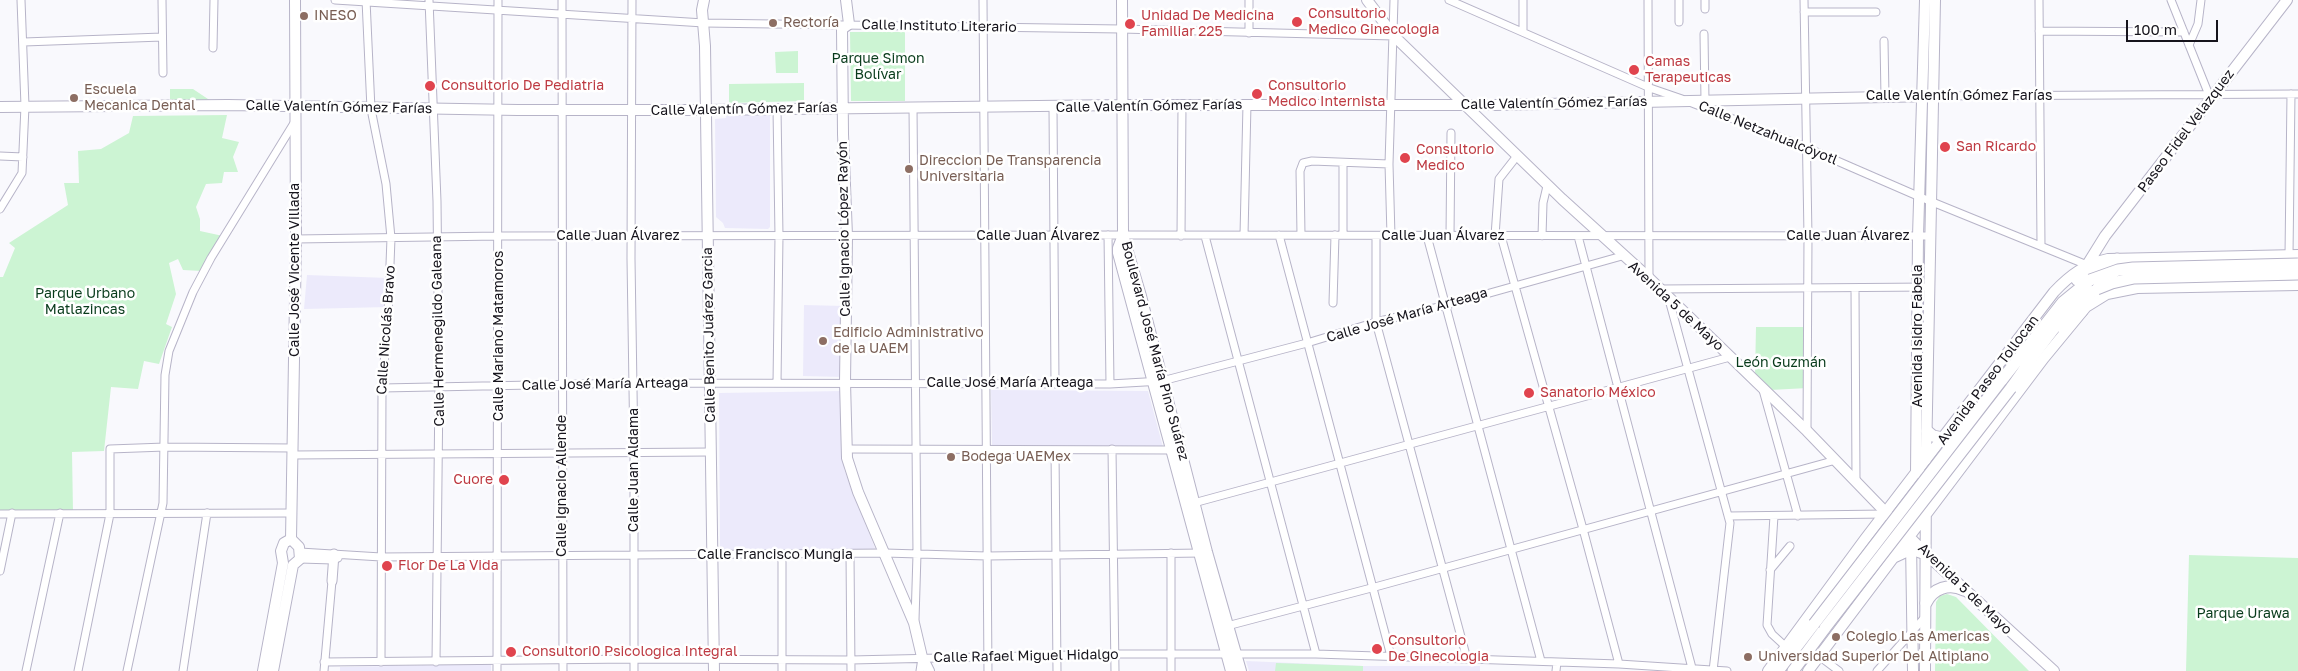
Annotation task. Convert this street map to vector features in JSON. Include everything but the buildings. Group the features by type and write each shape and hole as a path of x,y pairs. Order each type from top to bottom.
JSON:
{"main road":[{"name":"Calle José Vicente Villada","path":"291,539 296,239 294,123 295,0"},
{"name":"Calle Benito Juárez Garcia","path":"704,0 702,10 704,23 714,671"},
{"name":"Calle Ignacio López Rayón","path":"846,0 849,24 842,29 847,236 845,382 847,458 858,492 914,623 926,670"},
{"path":"1122,0 1123,235"},
{"name":"Avenida 5 de Mayo","path":"1367,0 1394,36 1547,186 1622,256 1649,278 1807,431 1886,514 1911,536 1926,554 2054,671"},
{"name":"Avenida Isidro Fabela","path":"1925,0 1932,201 1926,460 1925,671"},
{"name":"Avenida Isidro Fabela","path":"1912,671 1911,536 1916,473 1918,236 1935,0"},
{"name":"Paseo Fidel Velazquez","path":"2087,265 2105,236 2211,95 2287,0"},
{"name":"Calle Valentín Gómez Farías","path":"0,107 705,110 984,106 1464,104 1929,97"},
{"name":"Boulevard José María Pino Suárez","path":"1123,235 1141,296 1157,382"},
{"name":"Boulevard José María Pino Suárez","path":"1123,235 1118,253 1130,298 1177,449 1231,654 1240,671"},
{"path":"2293,255 2298,263"},
{"name":"Avenida Paseo Tollocan","path":"1768,671 1865,539 2054,292 2073,273 2087,265 2102,260 2293,255"},
{"path":"2226,286 2220,276 2221,268 2226,260 2232,256"},
{"path":"2063,302 2070,286 2078,279 2117,259"},
{"name":"Avenida Paseo Tollocan","path":"1778,671 1819,626 2006,384 2063,302 2118,270 2298,263"},
{"name":"Avenida Paseo Tollocan","path":"2006,384 2043,345 2074,305 2094,284 2134,278 2298,274"},
{"path":"2043,345 2082,310 2101,297 2131,288 2295,284"},
{"path":"1130,298 1141,296"},
{"path":"1808,671 2082,310"},
{"path":"1927,431 1941,442 1938,453 1945,464 1955,468 1963,466"},
{"path":"1865,539 1876,537 1887,542 1892,548 1894,558"},
{"path":"263,671 294,560 298,545 291,539 285,541 281,556 294,560"},
{"path":"1894,558 1911,549 1926,554"},
{"name":"Boulevard José María Pino Suárez","path":"1203,553 1227,626 1231,654 1231,671"},
{"path":"273,671 294,560"},
{"path":"1926,603 1930,596 1940,588 1955,586 1964,590"},
{"name":"Avenida Paseo Tollocan","path":"1793,671 1819,626"}],"street":[{"path":"0,209 20,177 24,157 24,42 21,0"},
{"path":"162,0 163,73"},
{"path":"213,48 214,0"},
{"name":"Calle Instituto Literario","path":"335,0 430,2 498,10 704,23 1121,28 1394,36"},
{"name":"Calle Mariano Matamoros","path":"497,671 498,0"},
{"name":"Calle Ignacio Allende","path":"562,0 562,555 564,671"},
{"name":"Calle Juan Aldama","path":"632,0 631,236 634,453 634,671"},
{"path":"983,0 988,671"},
{"path":"1248,33 1249,0"},
{"path":"1391,236 1390,164 1394,0"},
{"name":"Calle Netzahualcóyotl","path":"1449,0 1650,88 1805,147 1920,197 2041,244 2087,265"},
{"path":"1523,0 1523,32"},
{"path":"1648,0 1650,88 1649,278"},
{"path":"1679,0 1679,22"},
{"path":"1705,0 1705,9"},
{"path":"1804,0 1808,236 1807,431"},
{"path":"2039,0 2041,244"},
{"path":"2171,0 2211,95"},
{"path":"2189,45 2198,24 2201,0"},
{"name":"Calle Nicolás Bravo","path":"366,1 371,109 386,184 391,238 388,317 382,388 381,662"},
{"name":"Calle Hermenegildo Galeana","path":"430,2 437,236 439,386 436,662"},
{"path":"1804,12 1876,12"},
{"path":"2039,31 2184,32"},
{"path":"1704,34 1705,100"},
{"path":"24,42 162,37"},
{"path":"1884,40 1885,97"},
{"path":"2293,255 2295,94"},
{"name":"Calle Valentín Gómez Farías","path":"1929,97 2295,94"},
{"path":"1244,235 1247,104"},
{"path":"1181,236 1182,105"},
{"path":"913,107 916,236 917,554 914,623"},
{"path":"1053,107 1055,384"},
{"path":"777,108 777,383"},
{"path":"127,671 163,503 165,375 169,351 193,292 211,258 294,123"},
{"path":"1450,133 1450,236"},
{"path":"0,156 24,157"},
{"path":"1517,156 1500,180 1498,236 1516,284 1619,664"},
{"path":"1301,235 1300,171 1301,166 1306,161 1390,164"},
{"path":"1333,303 1343,163"},
{"path":"1542,236 1543,202 1547,186"},
{"path":"1108,235 1110,384"},
{"path":"1279,235 1391,656"},
{"name":"Calle Juan Álvarez","path":"296,239 437,236 1931,236"},
{"path":"1205,236 1316,654"},
{"path":"1376,236 1376,322 1467,659"},
{"path":"1428,236 1512,548 1540,661"},
{"path":"1578,236 1692,668"},
{"name":"Calle José María Arteaga","path":"382,388 633,383 1110,384 1157,382 1307,343 1376,322 1447,305 1516,284 1622,256"},
{"path":"1713,670 1730,531 1728,516 1664,293 1930,287"},
{"path":"1855,288 1856,481"},
{"path":"1191,504 1730,357"},
{"path":"1763,389 1798,516"},
{"path":"78,671 110,514 109,451 116,447 498,455 710,452"},
{"path":"846,448 1177,449"},
{"path":"1112,449 1115,671"},
{"path":"1055,450 1057,671"},
{"path":"1227,626 1374,588 1512,548 1721,493 1836,460"},
{"path":"26,671 60,513"},
{"path":"183,671 191,631 207,513"},
{"path":"0,514 292,513"},
{"path":"0,571 12,514"},
{"path":"1728,516 1886,514"},
{"path":"1774,516 1767,625 1772,634 1785,646"},
{"path":"1770,570 1790,546"},
{"name":"Calle Francisco Mungia","path":"294,560 337,557 562,555 885,553 987,556 1203,553"},
{"path":"1171,553 1171,671"},
{"path":"782,554 782,671"},
{"path":"850,554 851,671"},
{"path":"324,671 332,581 337,557"},
{"path":"1877,671 1925,617"},
{"name":"Calle Rafael Miguel Hidalgo","path":"324,662 634,659 852,660 1115,654 1316,654 1619,664 1728,671"},
{"path":"1819,656 1839,671"},
{"path":"1556,671 1557,662"}],"shaded area":[{"path":"727,113 767,113 770,115 770,227 768,229 725,228 723,223 716,217 715,119 726,118"},
{"path":"307,275 388,278 388,307 304,309"},
{"name":"Edificio Administrativo de la UAEM","path":"804,305 844,306 843,377 803,376"},
{"path":"991,390 1148,391 1163,447 992,445"},
{"path":"844,391 844,469 876,551 720,551 719,393"},
{"path":"1246,661 1363,666 1480,666 1480,671 1249,671"},
{"path":"491,664 491,671 340,671 340,667"}],"green space":[{"name":"Parque Simon Bolívar","path":"850,32 905,32 905,101 851,101"},
{"path":"798,51 798,73 776,73 775,52"},
{"path":"804,83 804,101 729,103 729,84"},
{"path":"170,89 193,89 211,101 170,100"},
{"name":"Parque Urbano Matlazincas","path":"227,115 222,138 239,142 233,157 238,172 224,172 222,183 206,184 196,207 200,219 200,231 223,236 202,271 183,270 178,259 169,263 176,294 166,324 172,327 159,364 144,361 138,389 111,387 104,451 72,452 73,512 0,512 0,277 3,277 15,248 9,243 68,205 64,183 79,183 78,151 101,149 129,133 133,116"},
{"name":"León Guzmán","path":"1756,327 1803,327 1808,388 1770,390 1755,375"},
{"name":"Parque Urawa","path":"2189,555 2298,558 2298,671 2186,671"},
{"path":"1947,594 1956,597 2029,671 1935,671 1936,602 1940,596"},
{"path":"1276,663 1363,666 1363,671 1275,671"}],"place":[{"name":"INESO","path":"304,16"},
{"name":"Consultorio Medico Ginecologia","path":"1297,22"},
{"name":"Rectoría","path":"773,23"},
{"name":"Unidad De Medicina Familiar 225","path":"1130,24"},
{"name":"Camas Terapeuticas","path":"1634,70"},
{"name":"Consultorio De Pediatria","path":"430,86"},
{"name":"Consultorio Medico Internista","path":"1257,94"},
{"name":"Escuela Mecanica Dental","path":"74,98"},
{"name":"San Ricardo","path":"1945,147"},
{"name":"Consultorio Medico","path":"1405,158"},
{"name":"Direccion De Transparencia Universitaria","path":"909,169"},
{"name":"Edificio Administrativo de la UAEM","path":"823,341"},
{"name":"Sanatorio México","path":"1529,393"},
{"name":"Bodega UAEMex","path":"951,457"},
{"name":"Cuore","path":"504,480"},
{"name":"Flor De La Vida","path":"387,566"},
{"name":"Colegio Las Americas","path":"1836,637"},
{"name":"Consultorio De Ginecologia","path":"1377,649"},
{"name":"Consultori0 Psicologica Integral","path":"511,652"},
{"name":"Universidad Superior Del Altiplano","path":"1748,657"}]}
